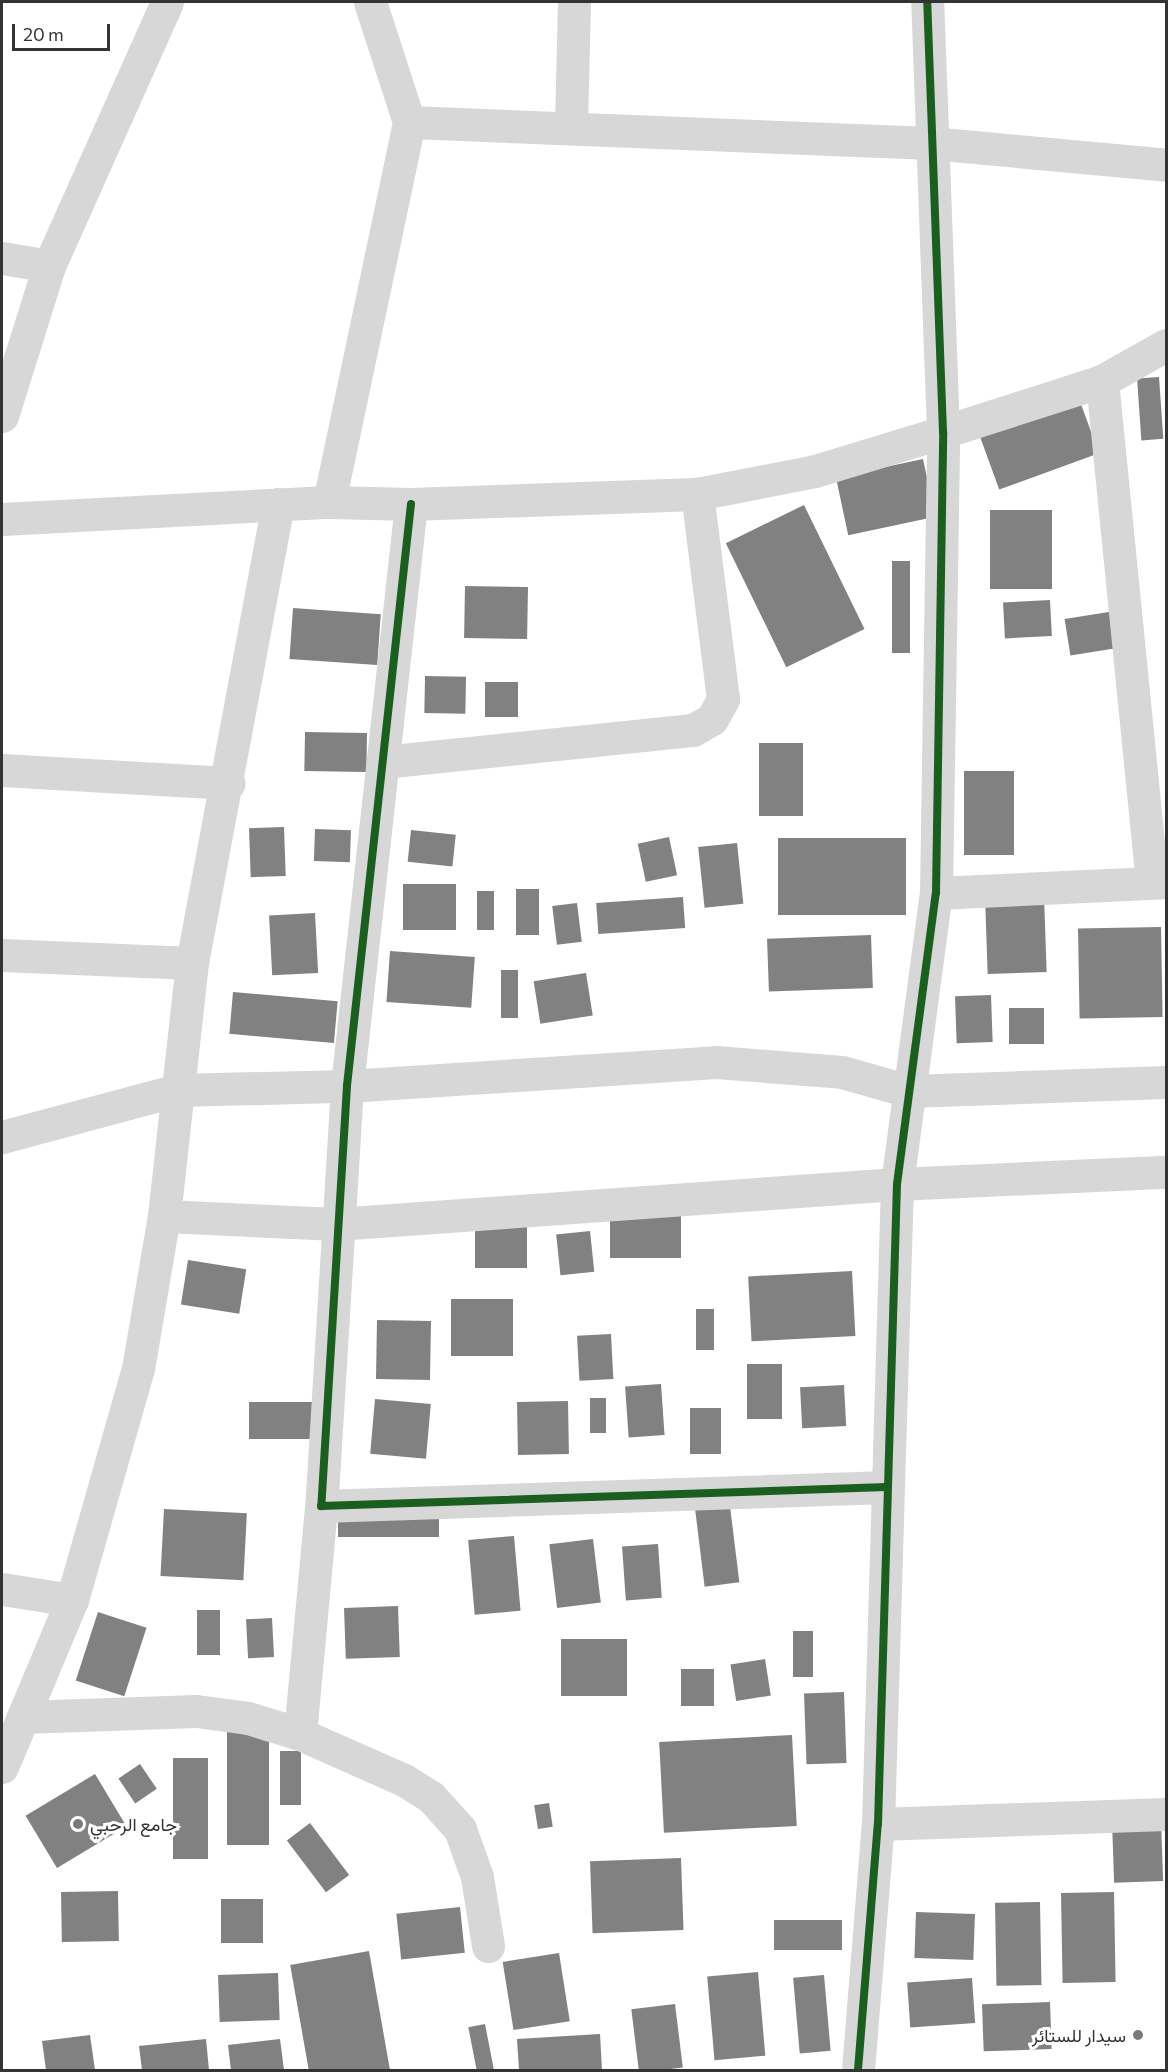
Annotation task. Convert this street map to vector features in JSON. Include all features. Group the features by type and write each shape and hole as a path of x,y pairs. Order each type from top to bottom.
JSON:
{"street":[{"path":"2,416 49,266 167,2"},
{"path":"329,502 409,122 370,2"},
{"path":"571,126 574,2"},
{"path":"858,2070 878,1824 897,1184 936,893 943,432 927,2"},
{"path":"409,122 571,126 931,143 1167,165"},
{"path":"2,258 49,266"},
{"path":"2,519 329,502 411,504 697,494 815,471 943,432 1102,381 1167,345"},
{"path":"936,893 1159,883 1102,381"},
{"path":"383,762 693,730 712,719 723,699 697,494"},
{"path":"2,1767 72,1600 138,1369 164,1216 192,963 229,783 278,504"},
{"path":"300,1734 321,1506 336,1224 347,1086 411,504"},
{"path":"2,770 229,783"},
{"path":"2,955 192,963"},
{"path":"2,1137 178,1090 347,1086 716,1062 842,1072 909,1091 1167,1082"},
{"path":"164,1216 336,1224 897,1184 1167,1172"},
{"path":"321,1506 887,1487"},
{"path":"2,1588 72,1600"},
{"path":"23,1717 196,1711 248,1718 300,1734 404,1780 431,1797 460,1829 477,1876 488,1946"},
{"path":"878,1824 1167,1814"}],"building":[{"path":"1159,377 1163,439 1141,440 1137,379"},
{"path":"1078,396 1099,453 999,490 978,432"},
{"path":"923,459 935,517 848,535 836,478"},
{"path":"804,505 864,629 786,667 726,543"},
{"path":"990,510 1052,510 1052,589 990,589"},
{"path":"892,561 910,561 910,653 892,653"},
{"path":"465,586 528,587 527,639 464,638"},
{"path":"1050,600 1052,636 1005,638 1003,602"},
{"path":"293,608 381,614 377,665 289,659"},
{"path":"1115,611 1121,648 1070,656 1065,619"},
{"path":"425,676 466,677 465,714 424,713"},
{"path":"485,682 518,682 518,717 485,717"},
{"path":"305,732 367,733 366,772 304,771"},
{"path":"759,743 803,743 803,816 759,816"},
{"path":"964,771 1014,771 1014,855 964,855"},
{"path":"284,827 286,876 251,877 249,828"},
{"path":"315,829 351,830 350,862 314,861"},
{"path":"411,830 456,835 452,867 408,862"},
{"path":"669,837 677,875 646,882 638,844"},
{"path":"778,838 906,838 906,915 778,915"},
{"path":"737,843 743,904 705,908 698,847"},
{"path":"403,884 456,884 456,930 403,930"},
{"path":"516,889 539,889 539,935 516,935"},
{"path":"477,891 494,891 494,930 477,930"},
{"path":"1044,896 1047,972 988,974 985,898"},
{"path":"683,897 685,928 598,934 596,903"},
{"path":"577,903 582,942 557,945 552,906"},
{"path":"315,913 318,973 272,975 269,915"},
{"path":"1161,927 1163,1017 1080,1018 1078,928"},
{"path":"871,935 873,988 769,992 767,939"},
{"path":"390,951 475,957 471,1008 386,1002"},
{"path":"501,970 518,970 518,1018 501,1018"},
{"path":"586,973 593,1015 540,1024 534,981"},
{"path":"233,992 338,1001 334,1043 229,1034"},
{"path":"991,995 993,1042 957,1043 955,996"},
{"path":"1009,1008 1044,1008 1044,1044 1009,1044"},
{"path":"610,1211 681,1211 681,1258 610,1258"},
{"path":"475,1223 527,1223 527,1268 475,1268"},
{"path":"590,1231 594,1272 560,1275 556,1235"},
{"path":"188,1260 246,1269 239,1314 181,1304"},
{"path":"852,1271 855,1336 752,1341 748,1276"},
{"path":"451,1299 513,1299 513,1356 451,1356"},
{"path":"696,1309 714,1309 714,1350 696,1350"},
{"path":"377,1320 431,1321 430,1380 376,1379"},
{"path":"611,1334 613,1379 579,1381 577,1336"},
{"path":"747,1364 782,1364 782,1419 747,1419"},
{"path":"661,1384 665,1435 629,1437 625,1387"},
{"path":"844,1385 846,1426 802,1428 800,1387"},
{"path":"590,1398 606,1398 606,1433 590,1433"},
{"path":"375,1399 431,1404 426,1459 370,1454"},
{"path":"568,1401 569,1454 518,1455 517,1402"},
{"path":"249,1402 314,1402 314,1439 249,1439"},
{"path":"690,1408 721,1408 721,1454 690,1454"},
{"path":"729,1498 739,1582 705,1587 694,1502"},
{"path":"164,1509 247,1513 243,1580 160,1576"},
{"path":"338,1513 439,1513 439,1537 338,1537"},
{"path":"514,1536 521,1611 475,1615 468,1540"},
{"path":"593,1539 601,1603 557,1608 549,1544"},
{"path":"658,1544 662,1598 626,1600 622,1547"},
{"path":"398,1606 400,1657 346,1659 344,1608"},
{"path":"197,1610 220,1610 220,1655 197,1655"},
{"path":"98,1612 147,1628 124,1696 76,1680"},
{"path":"272,1618 274,1657 248,1658 246,1619"},
{"path":"793,1631 813,1631 813,1677 793,1677"},
{"path":"561,1639 627,1639 627,1696 561,1696"},
{"path":"765,1659 771,1696 736,1701 730,1664"},
{"path":"681,1669 714,1669 714,1706 681,1706"},
{"path":"844,1692 846,1763 807,1764 804,1693"},
{"path":"227,1731 269,1731 269,1845 227,1845"},
{"path":"792,1735 797,1826 664,1833 659,1742"},
{"path":"280,1751 301,1751 301,1805 280,1805"},
{"path":"173,1758 208,1758 208,1859 173,1859"},
{"path":"140,1764 157,1789 135,1803 118,1779"},
{"path":"95,1774 126,1826 57,1868 26,1816"},
{"path":"549,1803 553,1827 538,1829 534,1805"},
{"path":"1161,1821 1163,1881 1114,1883 1112,1823"},
{"path":"310,1823 349,1875 326,1892 287,1840"},
{"path":"681,1858 684,1930 593,1933 590,1861"},
{"path":"118,1891 119,1941 62,1942 61,1892"},
{"path":"1114,1892 1116,1982 1063,1983 1061,1893"},
{"path":"221,1899 263,1899 263,1943 221,1943"},
{"path":"1040,1902 1041,1985 996,1986 995,1903"},
{"path":"460,1907 465,1953 401,1959 396,1914"},
{"path":"916,1912 975,1914 973,1960 914,1958"},
{"path":"774,1920 842,1920 842,1950 774,1950"},
{"path":"369,1951 390,2070 309,2070 290,1965"},
{"path":"559,1953 570,2021 513,2030 503,1962"},
{"path":"758,1972 765,2056 715,2060 707,1976"},
{"path":"278,1973 280,2020 220,2022 218,1975"},
{"path":"824,1975 831,2051 800,2053 793,1978"},
{"path":"972,1978 975,2023 910,2027 907,1983"},
{"path":"1050,2002 1052,2049 984,2051 982,2004"},
{"path":"675,2004 683,2068 639,2070 631,2009"},
{"path":"485,2024 494,2070 477,2070 468,2027"},
{"path":"600,2034 602,2070 519,2070 517,2039"},
{"path":"90,2035 95,2070 46,2070 42,2041"},
{"path":"206,2039 209,2070 142,2070 139,2046"},
{"path":"280,2039 284,2070 231,2070 228,2045"}],"cycle path":[{"path":"858,2070 878,1824 897,1184 936,893 943,432 927,2"},
{"path":"411,504 347,1086 321,1506 887,1487"}],"place":[{"name":"جامع الرحبي","path":"78,1824"},
{"name":"سيدار للستائر","path":"1138,2035"}]}
